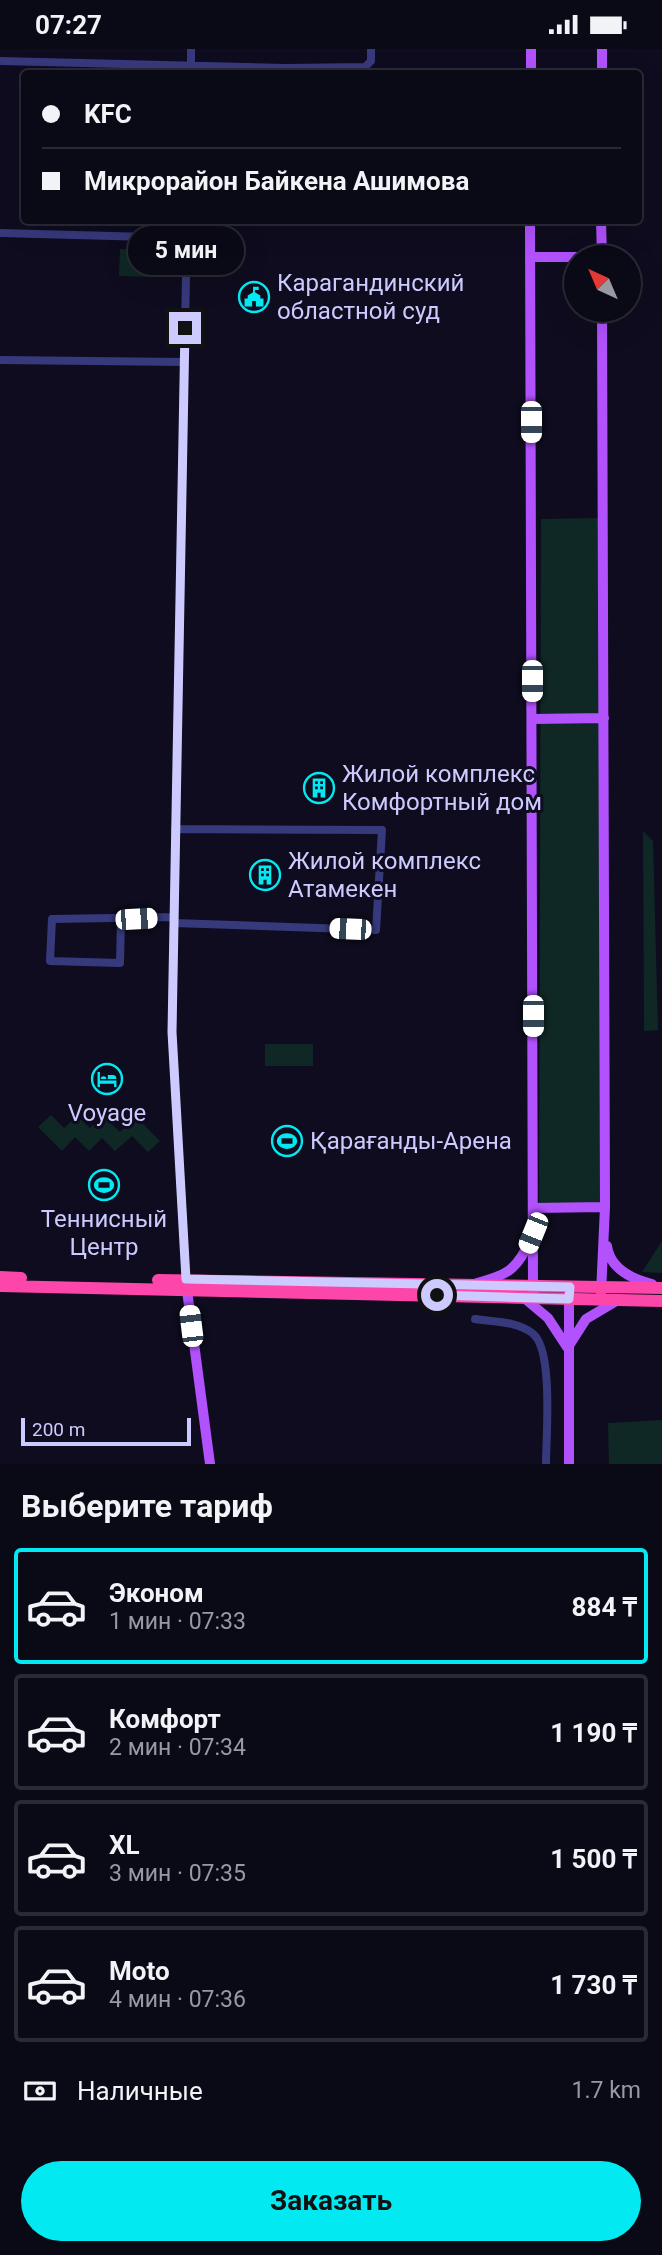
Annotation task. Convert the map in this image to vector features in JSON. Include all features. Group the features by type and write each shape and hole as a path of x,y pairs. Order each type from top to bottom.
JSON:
{"highway":[{"path":"0,1277 530,1294 601,1293 662,1287"},
{"path":"0,1286 469,1285 530,1294"},
{"path":"601,1293 618,1300 662,1301"}],"main road":[{"path":"531,49 531,70"},
{"path":"602,49 602,70"},
{"path":"530,224 533,1208 530,1294 557,1328 568,1349"},
{"path":"601,224 602,245"},
{"path":"530,257 564,257"},
{"path":"602,322 607,1249 613,1261 634,1280 662,1287"},
{"path":"532,719 604,718"},
{"path":"533,1208 605,1211"},
{"path":"601,1293 605,1211"},
{"path":"469,1285 503,1276 519,1262 533,1233"},
{"path":"186,1284 211,1464"},
{"path":"569,1293 569,1464"},
{"path":"568,1349 586,1319 618,1300"}],"street":[{"path":"191,49 191,70"},
{"path":"0,61 191,70 365,67 371,61 371,49"},
{"path":"186,1284 173,1048 187,224"},
{"path":"0,233 187,238"},
{"path":"0,360 184,362"},
{"path":"121,919 120,963 50,961 52,919 121,919 174,920 376,930 382,830 175,829"},
{"path":"475,1319 514,1324 532,1332 541,1342 546,1377 546,1464"}],"green space":[{"path":"120,249 155,250 154,277 119,276"},
{"path":"600,518 601,1206 539,1204 541,519"},
{"path":"643,831 653,841 658,1030 644,1031"},
{"path":"265,1044 313,1044 313,1066 265,1066"},
{"path":"51,1115 64,1128 77,1116 90,1128 103,1116 120,1132 136,1117 160,1141 148,1152 132,1136 115,1151 102,1138 89,1151 75,1137 62,1151 38,1127"},
{"path":"662,1241 662,1273 642,1272"},
{"path":"662,1420 662,1464 609,1464 608,1423"}],"place":[{"name":"Карагандинский областной суд","path":"254,297"},
{"name":"Жилой комплекс Комфортный дом","path":"319,788"},
{"name":"Жилой комплекс Атамекен","path":"265,875"},
{"name":"Voyage","path":"107,1079"},
{"name":"Қарағанды-Арена","path":"287,1141"},
{"name":"Теннисный Центр","path":"104,1185"}],"route":[{"path":"185,328 172,1032 186,1279 570,1287 569,1299 437,1295"}]}
